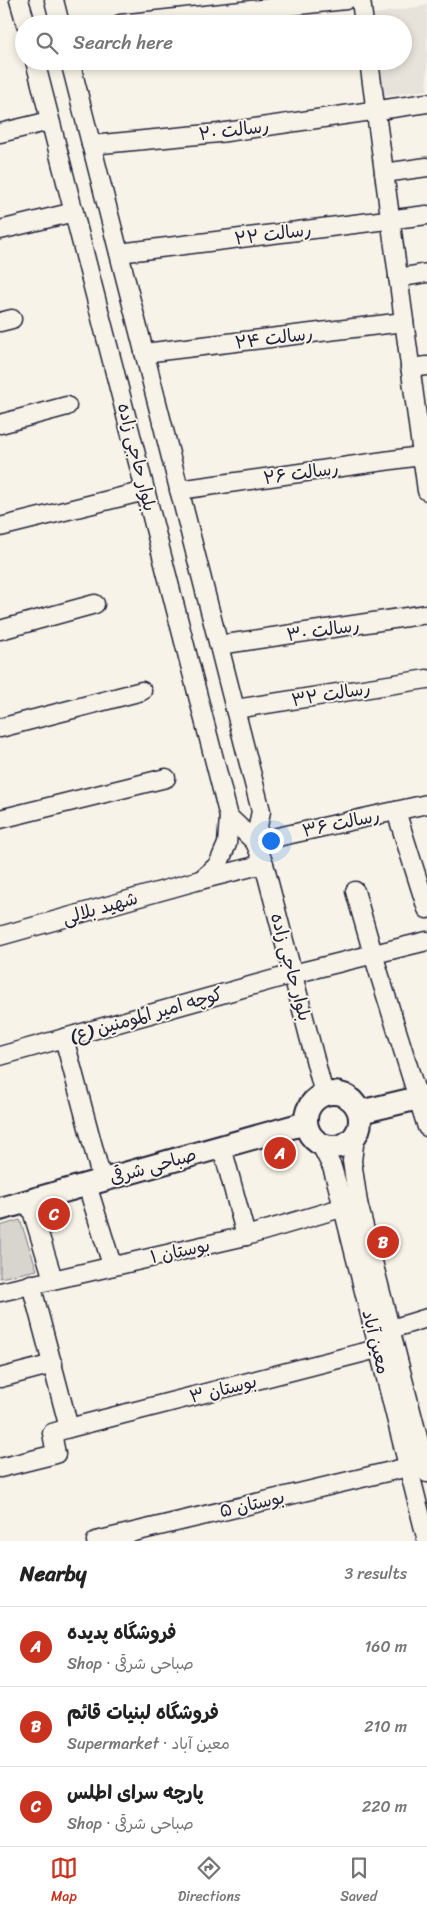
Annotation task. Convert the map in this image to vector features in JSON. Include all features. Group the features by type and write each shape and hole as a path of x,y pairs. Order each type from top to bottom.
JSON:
{"main road":[{"path":"342,1093 356,1104 360,1112 359,1130 348,1143 330,1147 321,1145 308,1132 306,1114 316,1098 324,1094 342,1093"},
{"path":"360,1112 422,1097"},
{"name":"صباحی شرقی","path":"0,1209 306,1123"}],"street":[{"path":"19,0 23,15"},
{"path":"54,0 58,15"},
{"path":"205,15 346,0"},
{"path":"361,0 363,15"},
{"name":"بلوار حاجی زاده","path":"37,70 74,212 138,492 228,817 255,842 264,864 324,1094"},
{"name":"بلوار حاجی زاده","path":"72,70 261,811 255,842"},
{"path":"370,70 404,322 419,367 427,492"},
{"name":"رسالت ۲۰","path":"91,145 219,133 376,112 427,103"},
{"path":"0,133 50,121"},
{"path":"384,173 427,167"},
{"path":"0,230 74,212"},
{"name":"رسالت ۲۲","path":"119,253 427,215"},
{"path":"398,278 427,273"},
{"name":"رسالت ۲۴","path":"144,353 404,322"},
{"path":"0,424 66,406"},
{"name":"رسالت ۲۶","path":"179,490 425,455"},
{"path":"0,527 138,492"},
{"path":"0,630 95,604"},
{"name":"رسالت ۳۰","path":"219,645 427,614"},
{"name":"رسالت ۳۲","path":"235,709 427,679"},
{"path":"0,728 142,692"},
{"path":"0,819 166,778"},
{"name":"رسالت ۳۶","path":"255,842 427,804"},
{"path":"396,811 427,909"},
{"path":"200,880 218,865 227,844 228,817"},
{"name":"شهید بلالی","path":"1,933 264,864"},
{"path":"355,891 372,954 422,1097 427,1127"},
{"name":"کوچه امیر المومنین (ع)","path":"0,1056 293,974 427,941"},
{"path":"64,1038 112,1265"},
{"name":"معین آباد","path":"355,1137 349,1205 377,1350 426,1541"},
{"name":"معین آباد","path":"321,1145 349,1205 391,1329 427,1473"},
{"path":"222,1147 246,1236"},
{"path":"29,1201 53,1279"},
{"name":"بوستان ۱","path":"0,1292 246,1236 349,1205"},
{"path":"0,1468 56,1454 52,1433 69,1428 31,1284"},
{"path":"391,1329 427,1318"},
{"name":"بوستان ۳","path":"69,1428 377,1350"},
{"path":"0,1378 53,1364"},
{"name":"بوستان ۵","path":"96,1541 408,1467"}],"shaded area":[{"path":"427,5 427,90 381,96 378,70 412,70 412,15 375,14"},
{"path":"20,1220 37,1270 0,1278 0,1226"}],"place":[{"name":"فروشگاه پدیده","path":"280,1153"},
{"name":"پارچه سرای اطلس","path":"54,1214"},
{"name":"فروشگاه لبنیات قائم","path":"383,1242"}]}
